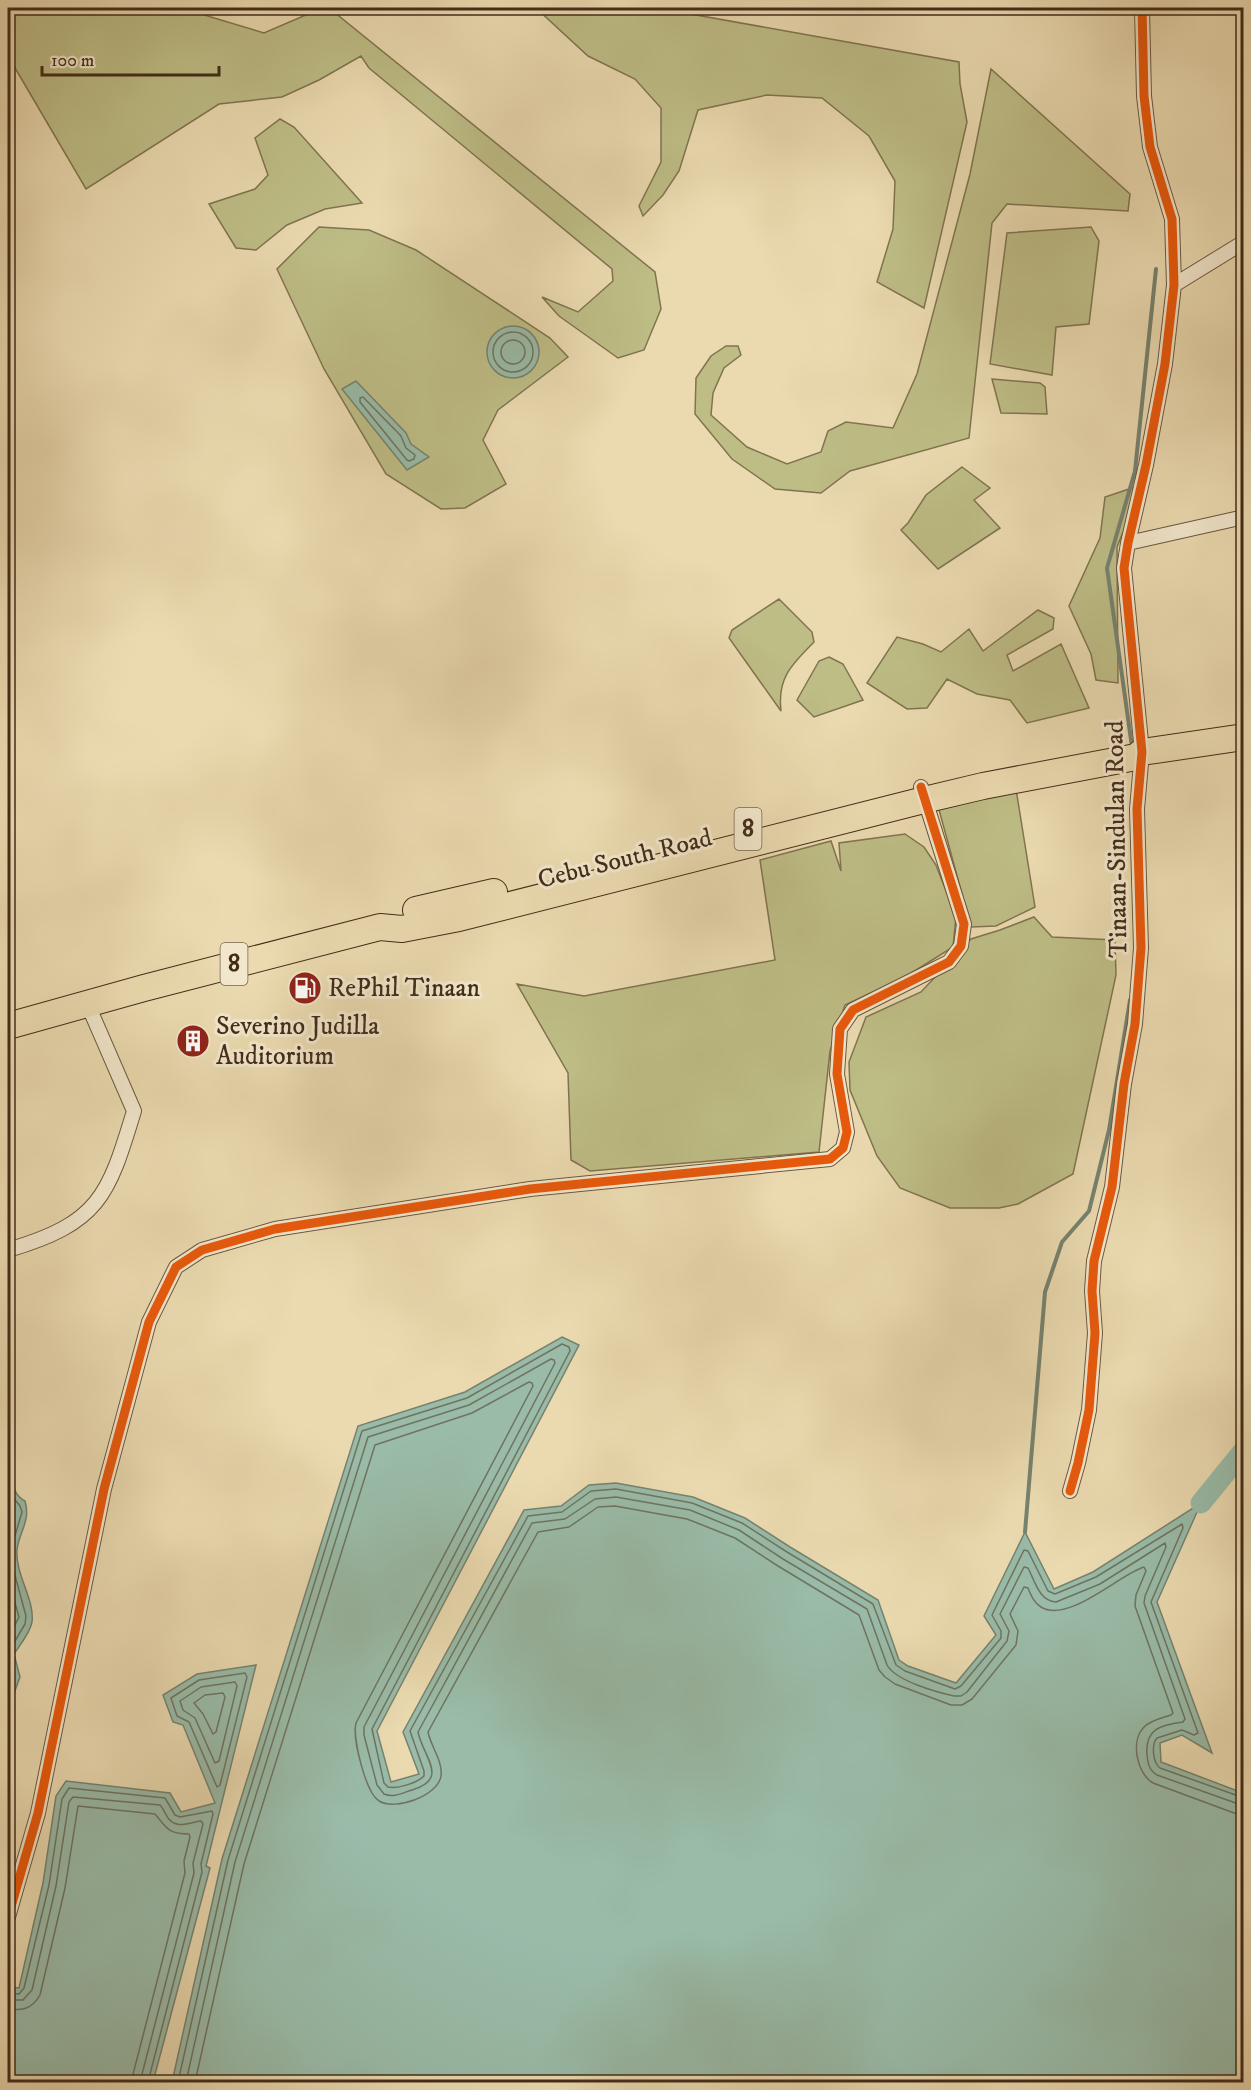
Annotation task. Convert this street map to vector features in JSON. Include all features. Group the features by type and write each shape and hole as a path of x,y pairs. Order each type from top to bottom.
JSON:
{"highway":[{"name":"Cebu South Road","path":"88,1005 154,985 380,927 399,914 923,793 1005,768 1244,737"},
{"name":"8","path":"8,1026 88,1005"}],"street":[{"name":"Tinaan-Sindulan Road","path":"1070,1491 1089,1410 1095,1333 1092,1291 1094,1261 1108,1207 1124,1084 1135,1023 1141,948 1137,809 1131,753 1124,568 1161,386 1174,285 1172,219 1150,147 1144,96 1142,8"},
{"path":"1174,285 1244,242"},
{"path":"1128,543 1244,517"},
{"path":"8,1917 38,1813 104,1489 149,1322 177,1267 202,1250 274,1229 530,1189 830,1159 843,1148 847,1132 837,1074 840,1029 853,1010 949,962 962,946 964,924 923,793"},
{"path":"8,1250 37,1241 73,1224 89,1211 104,1192 118,1164 135,1111 88,1005"}],"shaded area":[{"path":"8,8 181,8 264,33 322,8 329,8 655,272 661,309 644,350 618,358 559,316 542,297 578,312 613,281 612,269 369,68 361,56 319,80 282,97 219,104 86,189 8,56"},
{"path":"536,8 657,8 959,62 960,84 967,122 924,308 877,282 893,229 895,181 869,136 822,98 767,95 698,110 679,171 663,195 643,216 639,206 661,162 661,108 635,79 588,56"},
{"path":"991,69 1130,194 1128,211 1007,204 992,223 969,438 850,471 821,493 775,489 732,459 695,414 696,378 711,356 726,346 738,346 741,355 724,368 713,393 711,415 747,447 787,464 821,452 828,431 846,422 893,428 917,374 970,174"},
{"path":"280,119 294,127 362,203 325,209 287,225 256,250 236,248 209,204 255,189 268,175 255,138"},
{"path":"319,227 369,230 416,250 550,338 568,357 498,410 483,440 506,484 465,508 441,509 386,474 324,369 277,269"},
{"path":"1091,227 1099,241 1089,324 1056,327 1052,375 990,364 1007,233"},
{"path":"992,379 1040,383 1045,387 1047,414 1001,413"},
{"path":"962,467 990,488 974,500 1000,528 938,569 901,530 926,495"},
{"path":"1135,487 1128,520 1117,547 1118,683 1096,680 1091,654 1069,606 1100,538 1105,497"},
{"path":"779,599 812,632 814,642 799,657 784,680 780,699 781,711 729,638 732,630"},
{"path":"1038,610 1054,618 1053,629 1007,655 1013,671 1061,644 1089,708 1027,723 1010,700 977,694 947,679 927,708 907,709 867,683 897,637 941,652 969,629 983,651"},
{"path":"829,657 843,664 863,700 814,717 797,700 819,661"},
{"path":"1016,789 1035,907 996,926 971,927 938,806"},
{"path":"905,834 924,847 936,865 956,917 953,947 905,977 845,1005 830,1051 819,1152 590,1171 571,1160 568,1073 517,984 584,996 775,960 760,860 831,841 841,871 839,843"},
{"path":"1034,917 1052,937 1115,940 1116,975 1073,1174 1018,1204 999,1208 950,1208 900,1188 877,1156 850,1090 849,1062 866,1017 921,992 971,939"}],"water":[{"path":"513,326 527,330 535,338 539,352 535,366 527,374 513,378 499,374 491,366 487,352 491,338 499,330"},
{"path":"356,381 406,433 411,444 429,457 407,470 342,389"},
{"path":"562,1337 579,1345 377,1731 391,1782 419,1774 403,1732 524,1510 561,1506 589,1485 616,1483 693,1497 745,1518 878,1600 899,1660 908,1666 956,1683 996,1635 984,1616 1025,1532 1054,1589 1093,1572 1201,1503 1157,1602 1212,1753 1182,1735 1160,1743 1161,1762 1243,1793 1243,2082 172,2082 222,1859 358,1426 465,1392"},
{"path":"8,1467 17,1494 25,1501 27,1515 18,1543 17,1559 31,1605 32,1622 14,1654 20,1677 8,1710"},
{"path":"256,1665 206,1866 210,1868 153,2082 8,2082 8,1987 19,1988 43,1883 56,1796 66,1781 170,1793 181,1812 215,1803 183,1725 173,1722 163,1695 197,1674"}],"waterway":[{"path":"1132,747 1107,568 1135,471 1156,269"},
{"path":"1025,1532 1045,1292 1062,1242 1089,1211 1109,1130 1130,1000"},
{"path":"1201,1503 1244,1450"}],"cycle path":[{"path":"1070,1491 1089,1410 1095,1333 1092,1291 1094,1261 1112,1187 1124,1084 1135,1024 1141,948 1137,809 1142,752 1124,568 1165,364 1174,285 1172,219 1150,147 1144,96 1142,8"},
{"path":"8,1917 38,1813 104,1489 149,1322 176,1267 202,1250 275,1229 530,1189 830,1159 843,1148 847,1132 837,1074 840,1029 853,1010 949,962 961,946 964,924 921,787"}],"place":[{"name":"RePhil Tinaan","path":"305,988"},
{"name":"Severino Judilla Auditorium","path":"193,1041"}]}
